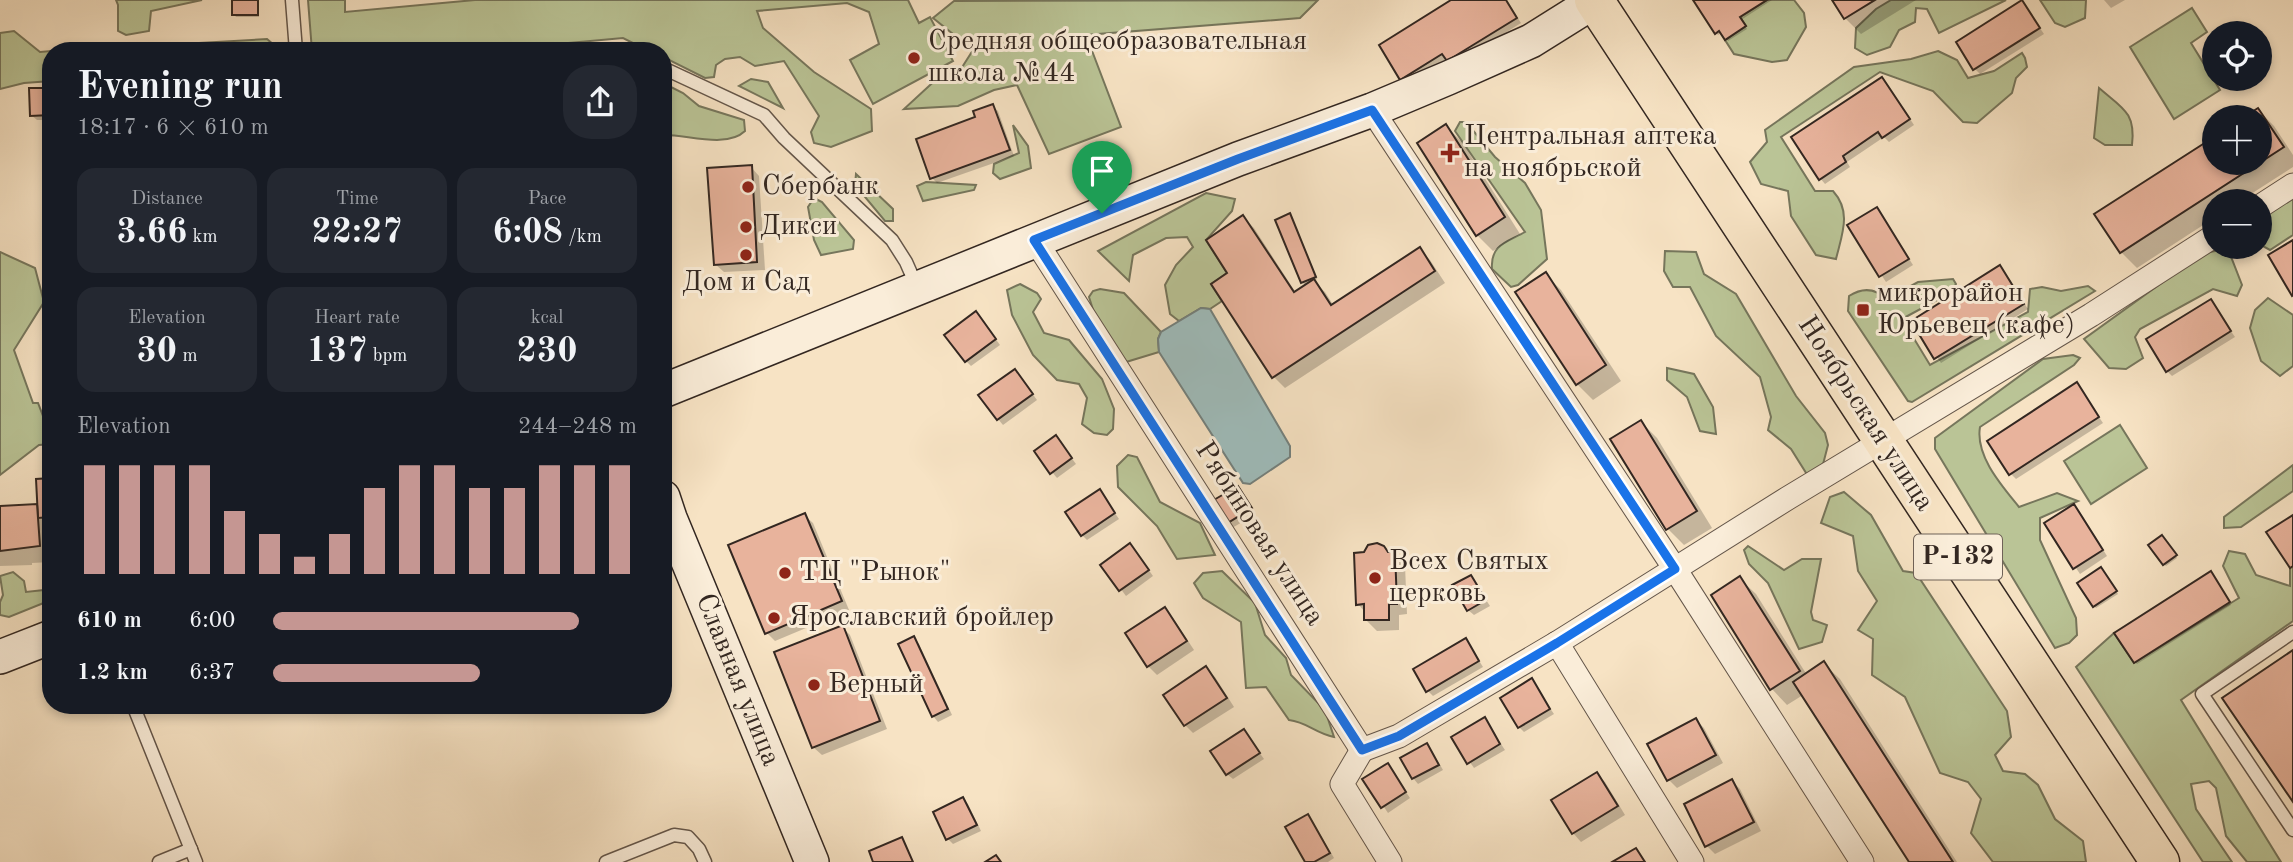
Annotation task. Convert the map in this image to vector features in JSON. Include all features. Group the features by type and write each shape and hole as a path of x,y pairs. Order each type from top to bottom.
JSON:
{"highway":[{"name":"Ноябрьская улица","path":"1595,0 2160,862"}],"street":[{"path":"672,387 1238,159 1372,110 1531,41 1595,0"},
{"path":"1372,110 1675,569 1862,862"},
{"path":"2272,199 2293,185"},
{"name":"Рябиновая улица","path":"1034,240 1362,750"},
{"path":"1390,862 1342,784 1362,750 1399,736 1557,643 2202,244"},
{"name":"Славная улица","path":"672,523 812,862"},
{"path":"0,657 42,641"},
{"path":"1557,643 1692,862"}],"lane":[{"path":"292,0 295,42"},
{"path":"672,72 765,115 784,138 892,240 906,262 917,288"},
{"path":"2293,632 2202,694 2293,830"},
{"path":"137,714 196,862"},
{"path":"606,862 674,835 688,837 699,849 705,862"},
{"path":"159,862 191,849"}],"green space":[{"path":"116,0 202,0 151,11 149,31 126,35 118,31"},
{"path":"308,0 345,0 345,12 475,0 908,0 919,23 930,17 953,61 873,104 850,60 879,44 869,12 847,3 757,11 763,28 814,72 871,109 872,131 831,147 814,143 811,132 819,116 784,61 755,66 740,57 725,59 716,65 714,77 705,78 672,62 672,42 631,42 623,38 579,42 311,42"},
{"path":"1318,0 1300,18 1086,35 1121,127 1049,154 1017,85 994,90 958,106 904,109 941,75 959,72 973,50 933,18 954,1"},
{"path":"1767,0 1794,0 1804,13 1806,27 1787,60 1772,62 1734,54 1725,40 1746,26 1740,17"},
{"path":"1891,0 2006,0 1939,33 1927,9 1916,8 1915,22 1899,30 1890,47 1867,55 1855,48 1856,28 1876,9"},
{"path":"2040,0 2086,0 2085,18 2065,27 2055,23"},
{"path":"2192,8 2202,24 2202,35 2191,43 2202,61 2202,91 2218,91 2174,119 2130,47"},
{"path":"14,31 42,52 42,82 0,89 0,33"},
{"path":"267,39 270,42 215,42"},
{"path":"1938,51 1957,60 1968,78 1994,71 2022,53 2027,67 2016,78 2012,93 1977,123 1963,122 1933,91 1880,72 1781,137 1815,191 1833,191 1842,207 1844,224 1836,259 1816,255 1791,216 1788,191 1761,184 1750,162 1767,142 1765,130 1854,67 1911,59"},
{"path":"751,79 768,82 783,108 739,86"},
{"path":"672,88 699,106 744,120 745,131 737,136 706,139 672,135"},
{"path":"2099,88 2126,112 2132,125 2132,145 2105,145 2094,138"},
{"path":"1460,122 1466,122 1495,157 1525,183 1541,210 1547,259 1518,285 1511,287 1492,269 1492,261 1501,245 1525,232 1455,131"},
{"path":"1013,125 1028,146 1031,168 1000,179 993,173 994,164 1019,153"},
{"path":"856,174 893,209 893,221 885,221 855,185"},
{"path":"926,182 976,185 974,190 923,201 917,186"},
{"path":"1206,193 1235,199 1232,211 1206,240 1227,273 1211,284 1222,301 1210,309 1201,308 1179,321 1170,314 1165,285 1176,265 1193,247 1187,237 1166,238 1133,255 1129,281 1098,251"},
{"path":"2293,194 2293,235 2272,249 2272,204"},
{"path":"814,198 822,202 854,240 853,249 821,255 814,240 808,207"},
{"path":"1665,251 1696,252 1704,274 1736,294 1796,396 1825,433 1828,445 1821,472 1808,476 1791,449 1768,430 1771,417 1760,377 1716,336 1690,287 1673,287 1664,271"},
{"path":"0,252 35,268 42,294 42,305 14,350 33,403 38,403 42,413 42,445 0,475"},
{"path":"2202,254 2202,259 2232,259 2242,285 2237,296 2213,289 2140,329 2135,337 2143,358 2126,369 2109,368 2084,339"},
{"path":"1953,279 1956,284 1950,293 1902,319 1930,365 2028,312 2030,289 2042,287 2061,291 2088,286 2095,291 1912,402 1908,401 1848,311 1849,296 1869,290 1887,299 1918,282"},
{"path":"1020,284 1037,293 1041,299 1033,312 1044,333 1069,340 1102,379 1114,409 1113,429 1107,435 1094,433 1082,424 1087,398 1079,384 1057,380 1033,355 1012,315 1007,290"},
{"path":"1100,289 1124,293 1161,332 1158,339 1159,352 1126,362 1096,319 1089,297 1093,291"},
{"path":"2268,298 2293,315 2293,366 2280,376 2261,361 2250,328 2255,310"},
{"path":"2073,355 2080,358 2074,365 1980,427 1986,460 2019,507 2057,493 2078,501 2040,518 2040,540 2076,618 2077,635 2069,643 2055,648 1935,449 1935,438 2043,359"},
{"path":"1667,368 1694,374 1713,407 1716,434 1700,431 1687,397 1667,380"},
{"path":"2120,425 2147,468 2091,504 2064,461"},
{"path":"1128,455 1137,457 1160,502 1200,523 1215,555 1177,559 1157,526 1118,487 1117,466"},
{"path":"2293,465 2293,491 2241,527 2224,528 2224,517"},
{"path":"1844,492 1871,515 1903,571 1916,573 2007,711 2011,737 1995,755 2003,771 2025,774 2038,785 2055,819 2083,841 2086,862 1993,862 1971,833 1981,799 1968,782 1940,773 1905,697 1872,675 1873,639 1858,630 1877,601 1858,571 1853,536 1821,523 1830,497"},
{"path":"1748,546 1784,570 1802,559 1821,559 1811,612 1813,620 1827,625 1822,642 1799,649 1768,583 1749,564 1744,550"},
{"path":"2229,551 2245,554 2256,575 2290,586 2290,568 2293,566 2293,621 2181,700 2281,862 2247,862 2226,836 2216,788 2209,781 2191,784 2196,809 2232,862 2203,862 2076,667 2114,633 2134,663 2239,598 2223,566"},
{"path":"1222,571 1255,603 1265,635 1286,658 1291,675 1325,710 1334,737 1289,720 1266,687 1246,688 1241,622 1203,598 1194,583 1203,573"},
{"path":"13,572 24,581 26,592 42,590 42,604 9,617 0,615 3,595 0,576"}],"water":[{"path":"1201,308 1210,309 1290,446 1290,457 1250,484 1243,483 1159,352 1158,339 1161,332"}],"building":[{"path":"232,0 258,0 258,15 232,15"},
{"path":"1451,0 1506,0 1517,18 1447,61 1442,54 1400,80 1379,45"},
{"path":"1693,0 1767,0 1740,17 1746,26 1725,40 1719,31 1715,34"},
{"path":"1832,0 1875,0 1844,19"},
{"path":"2022,0 2040,28 1973,70 1956,42"},
{"path":"1882,77 1910,119 1882,138 1878,132 1843,156 1846,162 1819,180 1791,137"},
{"path":"29,88 42,88 42,115 30,116"},
{"path":"993,104 1010,150 930,179 916,139 975,117 973,111"},
{"path":"1446,124 1505,217 1476,236 1417,143"},
{"path":"2272,129 2284,147 2272,155"},
{"path":"2202,145 2202,175 2241,175 2219,189 2202,189 2202,200 2120,253 2094,214"},
{"path":"752,165 757,262 714,265 707,168"},
{"path":"1877,207 1909,259 1879,277 1847,225"},
{"path":"1290,213 1316,277 1301,283 1275,220"},
{"path":"1243,215 1294,292 1314,279 1331,305 1420,247 1435,271 1272,378 1211,284 1227,273 1206,240"},
{"path":"2293,240 2292,296 2270,259 2272,253"},
{"path":"2000,265 2024,304 1934,359 1911,321"},
{"path":"1546,272 1606,365 1576,385 1515,292"},
{"path":"2211,299 2231,331 2166,372 2146,339"},
{"path":"976,311 996,339 965,362 944,335"},
{"path":"1015,369 1033,394 997,420 978,395"},
{"path":"2077,382 2099,417 2009,475 1987,441"},
{"path":"1641,420 1697,511 1666,530 1610,439"},
{"path":"1056,435 1072,458 1050,474 1034,451"},
{"path":"36,479 42,479 42,518 38,518"},
{"path":"1238,486 1252,508 1226,524 1212,501"},
{"path":"1100,489 1115,513 1081,536 1065,512"},
{"path":"37,504 40,546 0,551 0,506"},
{"path":"2074,504 2103,550 2073,569 2044,523"},
{"name":"ТЦ \"Рынок\"","path":"805,513 842,601 765,634 728,545"},
{"path":"2293,515 2293,566 2290,568 2266,532"},
{"path":"2162,535 2177,555 2163,565 2148,545"},
{"path":"1130,543 1149,570 1119,591 1100,565"},
{"name":"Всех Святых церковь","path":"1377,543 1384,546 1388,552 1395,552 1397,604 1389,604 1389,620 1364,620 1364,604 1356,605 1354,553 1364,552 1368,545"},
{"path":"2101,567 2117,591 2093,607 2077,583"},
{"path":"2211,571 2230,602 2134,663 2114,633"},
{"path":"1471,575 1486,600 1467,611 1452,585"},
{"path":"1740,576 1800,671 1770,690 1711,595"},
{"path":"1165,607 1187,641 1147,667 1125,633"},
{"path":"843,625 880,721 812,748 774,652"},
{"path":"914,636 948,709 932,717 898,644"},
{"path":"1466,638 1479,661 1426,692 1413,669"},
{"path":"2293,650 2293,802 2222,698"},
{"path":"1824,661 1953,862 1909,862 1793,682"},
{"path":"1206,666 1227,698 1184,726 1163,695"},
{"path":"1532,678 1550,709 1518,728 1500,698"},
{"path":"1485,717 1500,744 1467,764 1451,737"},
{"path":"1696,718 1716,755 1667,781 1647,744"},
{"path":"1244,729 1260,753 1226,775 1210,751"},
{"path":"1427,743 1439,765 1412,779 1400,758"},
{"path":"1388,763 1406,792 1381,808 1362,779"},
{"path":"1597,772 1618,806 1572,834 1551,800"},
{"path":"1732,779 1754,822 1705,847 1684,804"},
{"path":"963,797 977,825 946,840 933,812"},
{"path":"1308,814 1330,853 1314,862 1305,862 1285,827"},
{"path":"902,837 913,862 873,862 869,851"},
{"path":"1636,848 1645,862 1612,862"},
{"path":"996,855 1001,862 985,862"}],"place":[{"name":"Средняя общеобразовательная школа №44","path":"914,58"},
{"name":"Центральная аптека на ноябрьской","path":"1450,153"},
{"name":"Сбербанк","path":"748,187"},
{"name":"Дикси","path":"746,227"},
{"name":"Дом и Сад","path":"746,255"},
{"name":"микрорайон Юрьевец (кафе)","path":"1863,310"},
{"name":"ТЦ \"Рынок\"","path":"785,573"},
{"name":"Всех Святых церковь","path":"1375,578"},
{"name":"Ярославский бройлер","path":"774,618"},
{"name":"Верный","path":"814,685"}],"route":[{"path":"1372,110 1675,569 1557,643 1399,736 1362,750 1034,240 1102,213 1372,110"}]}
